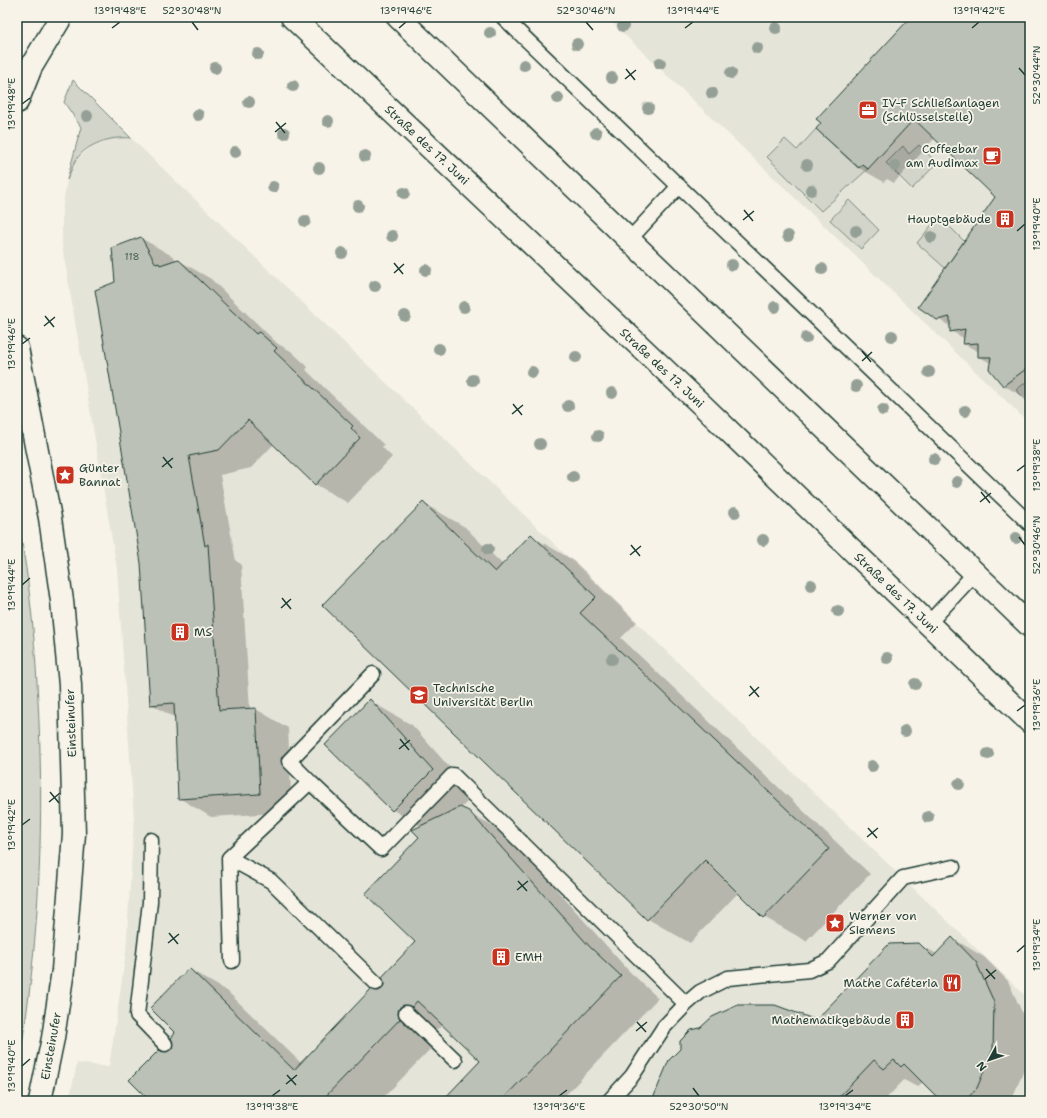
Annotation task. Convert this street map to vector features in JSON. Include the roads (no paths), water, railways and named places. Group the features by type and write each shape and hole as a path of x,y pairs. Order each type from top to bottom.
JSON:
{"main road":[{"path":"17,102 31,67 61,17"},
{"name":"Straße des 17. Juni","path":"292,17 702,406 1030,722"},
{"path":"398,17 1030,626"},
{"name":"Einsteinufer","path":"17,348 50,518 62,601 70,685 74,834 63,970 53,1038 40,1101"}],"lane":[{"path":"503,17 1030,524"},
{"path":"629,240 679,186"},
{"path":"928,624 975,573"},
{"path":"373,674 289,761 380,849 453,775 686,1004"},
{"path":"232,962 229,858 310,782"},
{"path":"150,840 150,902 137,1015 165,1044"},
{"path":"229,858 271,881 376,984"},
{"path":"609,1101 632,1076 664,1027 700,992 728,978 809,970 828,961 903,878 953,867"},
{"path":"406,1013 456,1060"}],"place":[{"name":"IV-F Schließanlagen (Schlüsselstelle)","path":"868,110"},
{"name":"Coffeebar am Audimax","path":"992,156"},
{"name":"Hauptgebäude","path":"1005,219"},
{"name":"Günter Bannat","path":"65,475"},
{"name":"MS","path":"180,632"},
{"name":"Technische Universität Berlin","path":"419,695"},
{"name":"Werner von Siemens","path":"835,923"},
{"name":"EMH","path":"501,957"},
{"name":"Mathe Caféteria","path":"952,983"},
{"name":"Mathematikgebäude","path":"905,1020"}]}
